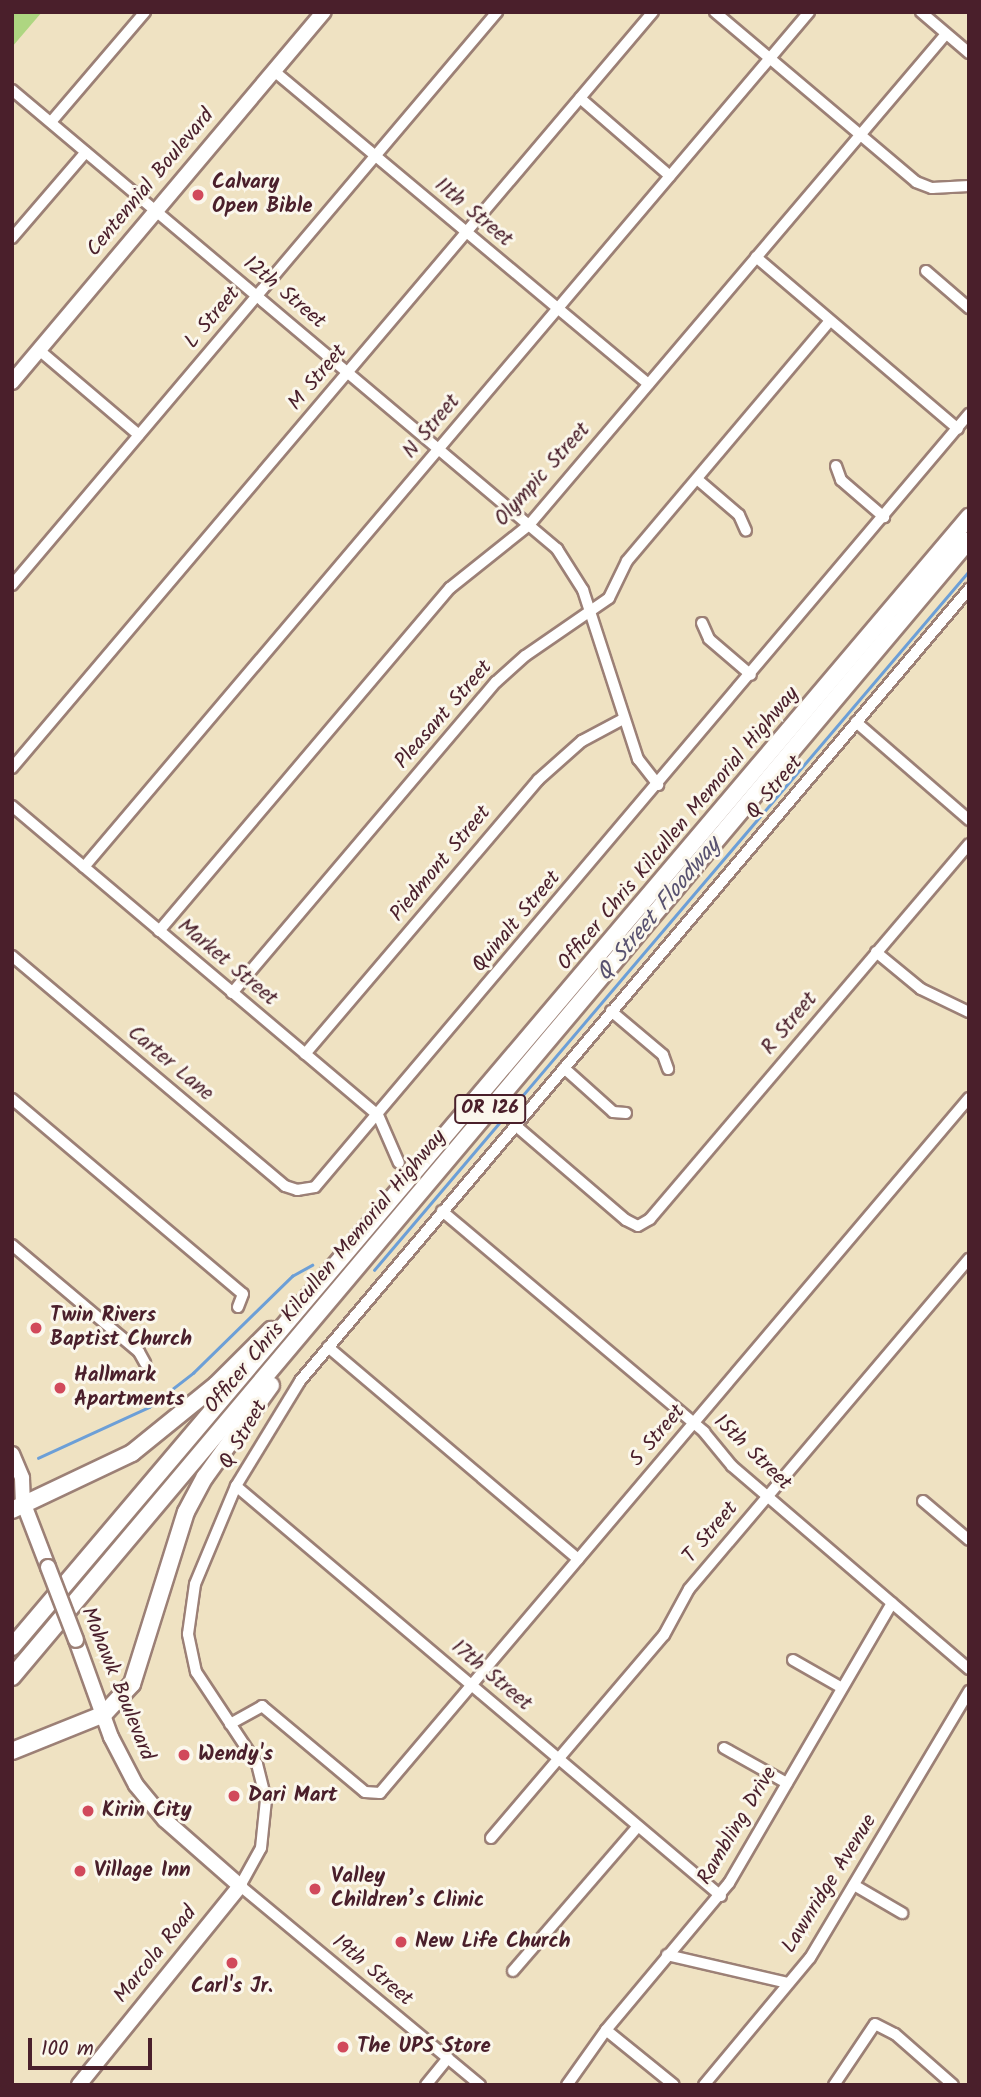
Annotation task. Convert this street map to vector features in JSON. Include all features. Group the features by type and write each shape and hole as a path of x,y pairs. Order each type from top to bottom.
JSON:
{"highway":[{"name":"Officer Chris Kilcullen Memorial Highway","path":"12,1647 969,517"},
{"name":"Officer Chris Kilcullen Memorial Highway","path":"12,1677 969,540"},
{"path":"18,1506 132,1453 216,1385 273,1328 299,1311"},
{"path":"12,1751 104,1714 132,1684 145,1655 186,1512 230,1439 295,1353 303,1331"}],"main road":[{"name":"Centennial Boulevard","path":"12,382 155,209 324,12"},
{"name":"Mohawk Boulevard","path":"12,1454 22,1478 18,1506"},
{"name":"Mohawk Boulevard","path":"12,1488 48,1567 104,1714 136,1785 153,1807 240,1886"},
{"name":"Marcola Road","path":"79,2085 240,1886"}],"street":[{"path":"51,122 145,12"},
{"path":"481,12 494,16"},
{"name":"M Street","path":"12,768 653,12"},
{"path":"715,12 916,183 932,188 969,186"},
{"name":"N Street","path":"84,867 809,12"},
{"path":"921,12 969,53"},
{"name":"L Street","path":"12,585 494,16"},
{"name":"Olympic Street","path":"159,931 450,588 529,525 946,33"},
{"name":"11th Street","path":"274,71 648,384"},
{"name":"12th Street","path":"14,94 51,122 557,548 583,590 638,759 658,785"},
{"path":"580,99 670,176"},
{"path":"12,238 86,152"},
{"path":"757,257 958,429"},
{"path":"926,271 969,307"},
{"name":"Pleasant Street","path":"232,993 496,682 525,656 592,614 609,598 627,561 831,321"},
{"path":"39,350 139,435"},
{"name":"Quinalt Street","path":"307,1189 323,1181 969,414"},
{"path":"836,466 841,481 884,517"},
{"path":"696,479 738,515 746,531"},
{"name":"Q Street","path":"240,1886 261,1847 267,1806 257,1764 196,1672 188,1634 195,1584 236,1486 279,1412 328,1346 969,589"},
{"path":"702,623 709,639 751,675"},
{"name":"Piedmont Street","path":"305,1055 538,780 582,741 623,719"},
{"path":"856,722 969,820"},
{"name":"Market Street","path":"12,806 378,1115 399,1163"},
{"name":"R Street","path":"515,1125 638,1226 650,1219 969,844"},
{"path":"876,952 921,989 969,1012"},
{"name":"Carter Lane","path":"12,956 285,1186 307,1189"},
{"path":"611,1012 663,1055 668,1069"},
{"path":"564,1068 613,1112 626,1113"},
{"name":"S Street","path":"230,1724 262,1706 372,1796 380,1793 969,1098"},
{"path":"12,1099 243,1294 238,1307"},
{"name":"15th Street","path":"442,1211 694,1423 732,1466 969,1670"},
{"path":"12,1245 139,1352 145,1363"},
{"name":"T Street","path":"491,1838 664,1634 689,1589 969,1259"},
{"path":"328,1346 578,1559"},
{"name":"17th Street","path":"236,1486 721,1895"},
{"path":"923,1501 969,1540"},
{"name":"Rambling Drive","path":"567,2085 606,2030 667,1955 721,1895 891,1603"},
{"path":"793,1660 842,1688"},
{"name":"Lawnridge Avenue","path":"704,2085 810,1958 969,1690"},
{"path":"724,1748 787,1783"},
{"path":"513,1971 638,1826"},
{"path":"854,1885 902,1913"},
{"name":"19th Street","path":"240,1886 480,2085"},
{"path":"667,1955 788,1983"},
{"path":"834,2085 876,2024 895,2034 953,2085"},
{"path":"606,2030 674,2085"},
{"path":"426,2085 448,2058"}],"green space":[{"path":"12,12 42,12 12,47"}],"waterway":[{"name":"Q Street Floodway","path":"374,1270 969,571"},
{"name":"Q Street Floodway","path":"38,1458 149,1407 193,1373 292,1276 312,1265"}],"place":[{"name":"Calvary Open Bible","path":"198,195"},
{"name":"Twin Rivers Baptist Church","path":"36,1328"},
{"name":"Hallmark Apartments","path":"60,1388"},
{"name":"Wendy's","path":"184,1755"},
{"name":"Dari Mart","path":"234,1796"},
{"name":"Kirin City","path":"88,1811"},
{"name":"Village Inn","path":"80,1871"},
{"name":"Valley Children’s Clinic","path":"315,1889"},
{"name":"New Life Church","path":"401,1942"},
{"name":"Carl's Jr.","path":"232,1963"},
{"name":"The UPS Store","path":"343,2047"}]}
